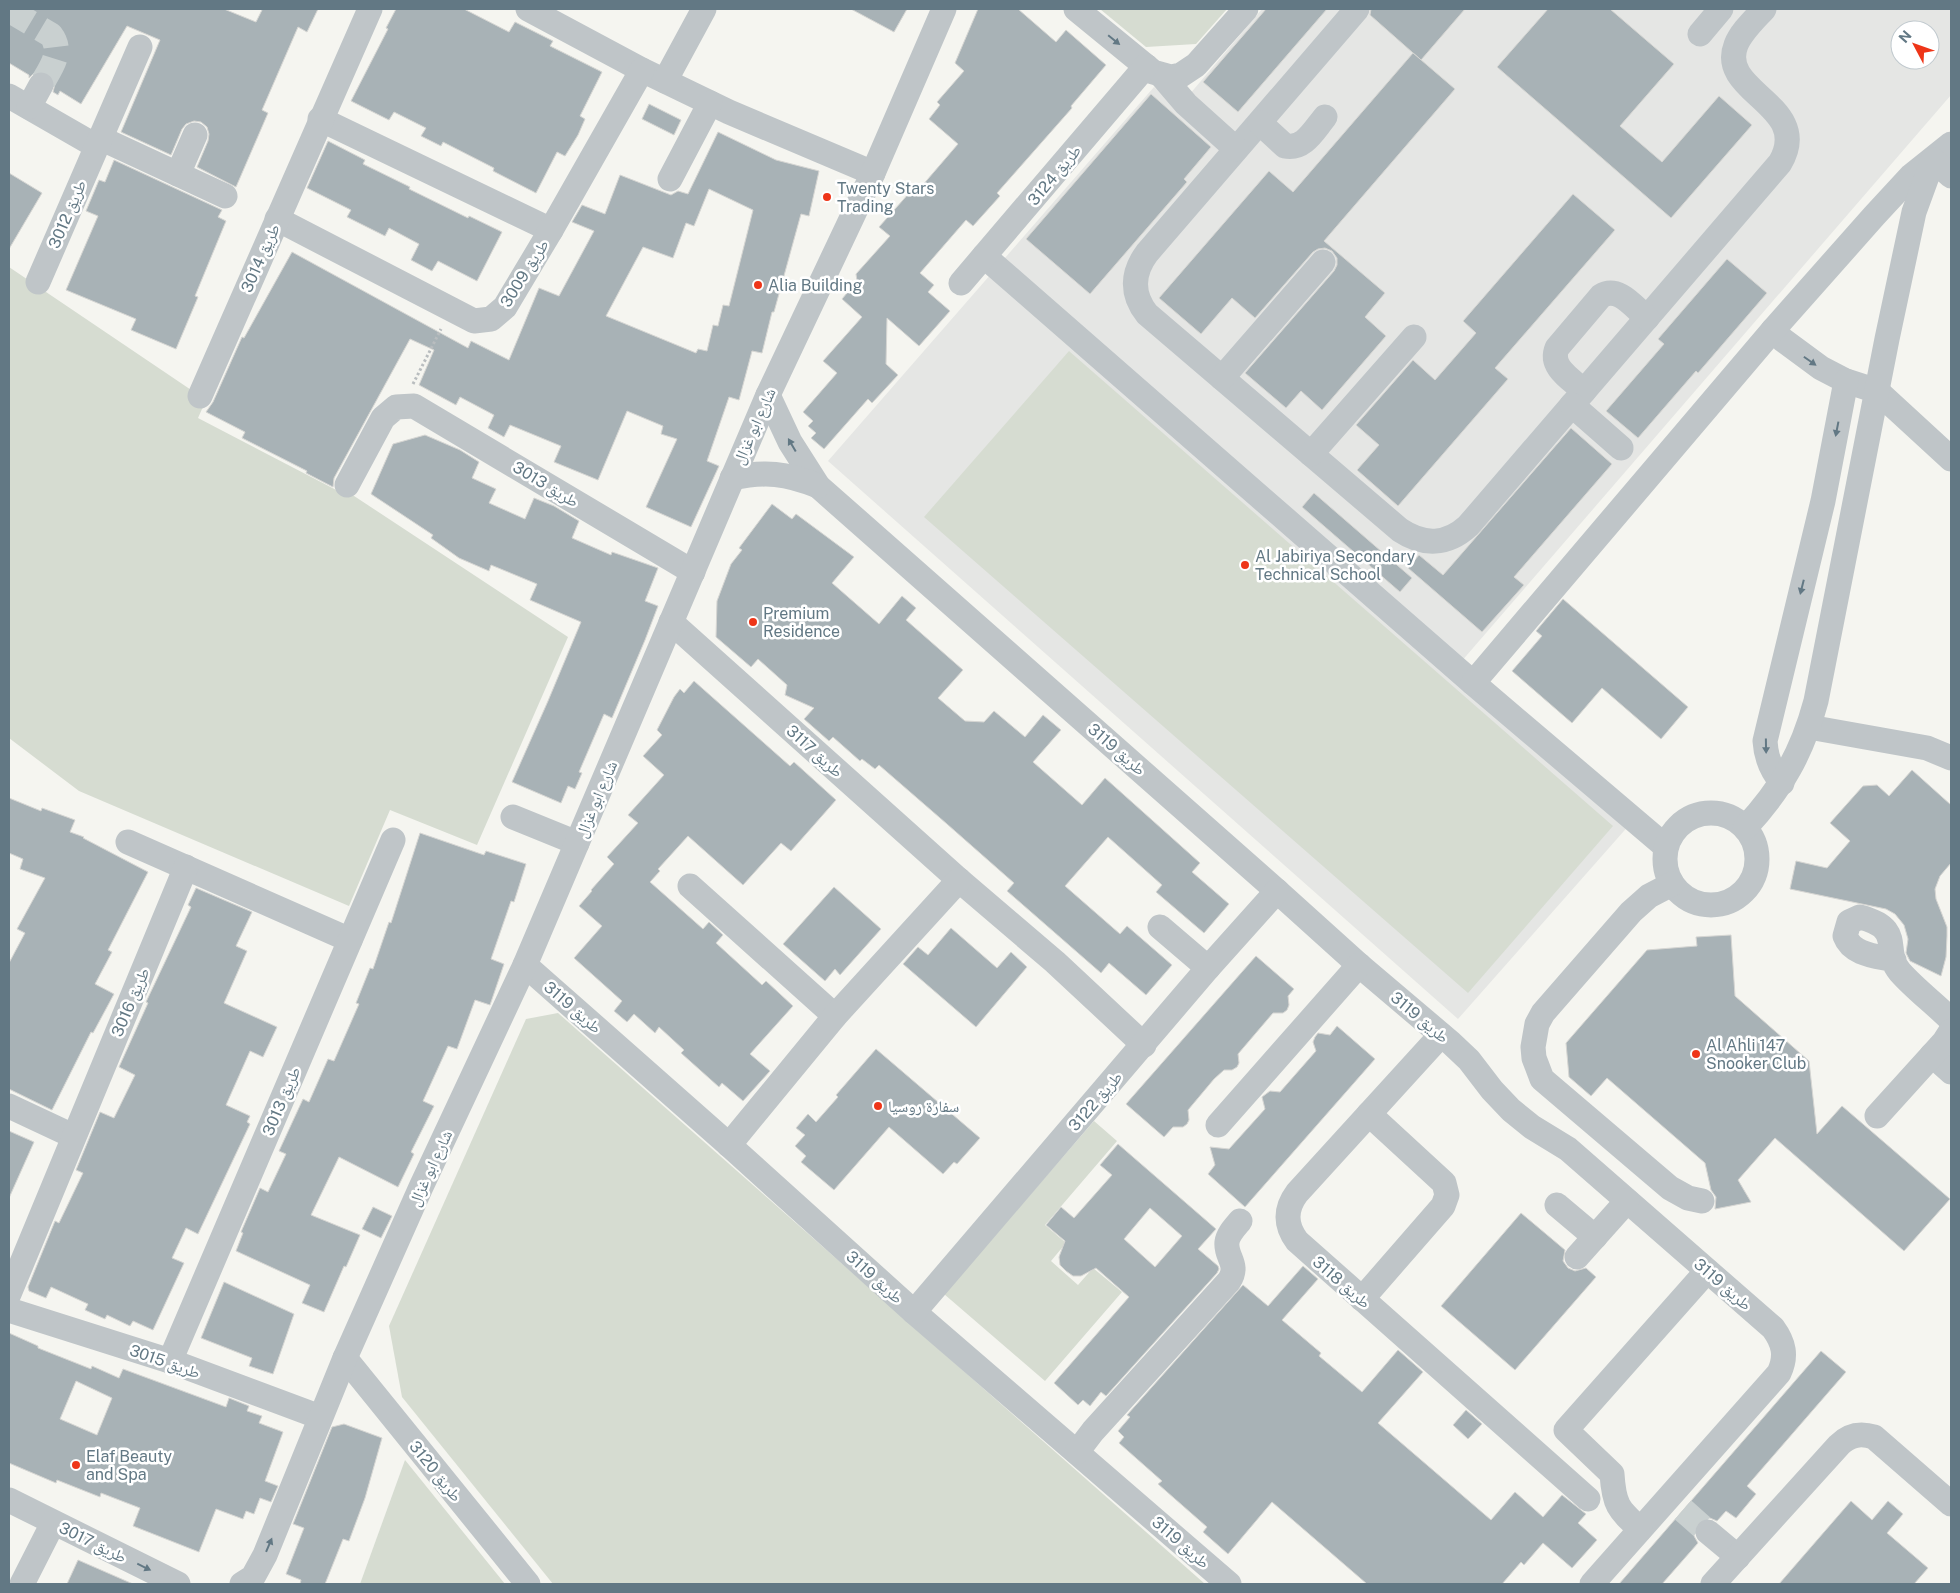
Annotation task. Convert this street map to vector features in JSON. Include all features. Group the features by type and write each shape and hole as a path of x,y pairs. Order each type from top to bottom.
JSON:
{"street":[{"name":"طريق 3014","path":"200,396 320,119 370,9"},
{"path":"528,9 642,70 873,174"},
{"path":"665,81 704,9"},
{"name":"شارع ابو غزال","path":"242,1584 253,1577 265,1555 345,1358 417,1196 525,965 768,395 873,174 944,9"},
{"path":"1076,9 1154,71 1186,104 1236,149"},
{"path":"1154,71 1181,76 1189,71 1246,9"},
{"path":"1357,9 1147,254 1137,269 1135,279 1137,298 1147,314 1400,530 1410,537 1422,541 1444,541 1468,526 1774,171 1785,155 1787,137 1783,122 1778,114 1742,79 1734,64 1735,47 1739,39 1764,9"},
{"path":"1700,34 1721,9"},
{"name":"طريق 3012","path":"38,282 140,47"},
{"name":"طريق 3009","path":"277,219 474,321 491,319 505,307 642,70"},
{"name":"طريق 3124","path":"961,283 1154,71"},
{"path":"41,85 19,101 98,142 178,174 225,196"},
{"path":"670,179 710,102"},
{"path":"1260,122 1285,146 1291,147 1301,144 1325,117"},
{"path":"320,119 551,230"},
{"path":"178,174 195,135"},
{"path":"1473,683 1773,330 1874,216 1912,176 1945,160"},
{"path":"1746,828 1765,807 1793,766 1809,727 1914,212 1945,160"},
{"path":"1874,216 1893,224 1908,239"},
{"path":"984,256 1473,683 1666,847"},
{"path":"1222,378 1323,262"},
{"path":"1621,448 1578,398 1558,367 1554,354 1601,296 1610,292 1618,294 1647,318"},
{"path":"1773,330 1809,360 1846,381 1877,391 1951,459"},
{"path":"1311,454 1414,337"},
{"path":"1782,783 1774,774 1769,764 1765,741 1774,697 1823,501 1846,381"},
{"path":"768,395 790,442 818,486"},
{"path":"347,485 383,418 399,406"},
{"name":"طريق 3013","path":"399,406 414,406 693,572"},
{"path":"732,478 776,473 818,486"},
{"name":"طريق 3119","path":"818,486 1278,891 1359,966 1469,1060 1492,1090 1511,1110 1532,1127 1568,1149 1773,1328 1781,1338 1784,1362 1779,1373 1675,1504 1640,1528 1592,1584"},
{"name":"طريق 3117","path":"671,622 959,880 1054,962 1144,1045"},
{"path":"1809,727 1927,748 1951,758"},
{"path":"1717,813 1727,816 1746,828 1756,848 1755,872 1750,883 1734,899 1711,905 1700,904 1679,893 1672,884 1665,866 1666,847 1677,828 1695,816 1717,813"},
{"path":"513,817 577,843"},
{"name":"طريق 3013","path":"170,1361 393,840"},
{"path":"128,842 350,940"},
{"name":"طريق 3016","path":"9,1294 186,867"},
{"path":"729,1145 835,1016 959,880"},
{"path":"1672,884 1649,896 1631,912 1550,1004 1537,1024 1534,1035 1534,1053 1537,1069 1542,1079 1678,1194 1702,1201"},
{"path":"690,886 835,1016"},
{"name":"طريق 3122","path":"914,1312 1208,968 1278,891"},
{"path":"1160,926 1208,968"},
{"path":"1894,960 1899,971 1951,1020"},
{"name":"طريق 3119","path":"525,965 914,1312 1229,1584"},
{"path":"1218,1125 1359,966"},
{"path":"1878,1116 1951,1031"},
{"name":"طريق 3118","path":"1441,1035 1297,1193 1292,1200 1287,1217 1291,1234 1296,1241 1588,1499"},
{"path":"1932,1055 1951,1072"},
{"path":"9,1106 73,1136"},
{"path":"1362,1299 1443,1206 1447,1195 1444,1183 1369,1114"},
{"path":"1577,1257 1627,1201"},
{"path":"1557,1205 1595,1237"},
{"path":"1077,1452 1093,1431 1230,1281 1234,1266 1227,1242 1240,1221"},
{"path":"1640,1528 1620,1510 1613,1490 1612,1474 1566,1430 1707,1271"},
{"name":"طريق 3015","path":"9,1310 170,1361 320,1417"},
{"name":"طريق 3120","path":"345,1358 528,1584"},
{"path":"1713,1584 1839,1445 1852,1436 1859,1434 1874,1437 1951,1504"},
{"name":"طريق 3017","path":"9,1500 178,1584"},
{"path":"26,1580 53,1523"},
{"path":"1708,1532 1738,1557"}],"path":[{"path":"399,406 452,309"}],"shaded area":[{"path":"1100,9 1227,9 1196,44 1146,47"},
{"name":"Al Jabiriya Secondary Technical School","path":"1262,9 1951,9 1951,95 1454,670 1631,823 1458,1019 828,461 1154,87 1178,108"},
{"path":"9,267 206,400 198,418 342,493 345,490 568,637 477,845 390,810 349,906 79,791 9,738"},
{"path":"1069,351 1613,826 1468,993 924,517"},
{"path":"558,1013 1205,1584 553,1584 402,1397 389,1326 526,1019"},
{"path":"1094,1121 1117,1141 1045,1225 1066,1243 1051,1261 1078,1285 1093,1268 1122,1292 1045,1381 944,1294"},
{"path":"405,1460 505,1584 360,1584"}],"building":[{"path":"9,9 224,9 256,22 262,10 259,9 318,9 307,32 298,27 262,110 268,113 236,187 197,167 209,134 207,127 201,122 194,121 186,124 171,155 121,132 160,40 127,26 81,104 60,91 58,95 53,92 55,84 53,78 48,73 40,71 34,73 29,78 29,75 9,63"},
{"path":"396,9 464,9 509,32 515,22 553,41 550,46 602,72 580,116 585,119 578,135 565,156 557,152 536,193 493,171 494,168 443,142 441,146 421,136 426,128 394,112 389,120 351,101 388,29 386,28"},
{"path":"851,9 907,9 894,32"},
{"path":"978,9 1018,9 1056,42 1066,30 1106,65 1071,106 1072,108 997,193 1000,196 973,226 966,220 920,273 934,285 928,292 950,311 919,346 887,318 886,364 898,375 872,403 868,399 824,449 811,438 816,433 808,426 813,421 803,412 837,373 823,361 862,317 842,299 857,281 856,274 890,236 879,227 911,191 915,194 958,144 929,119 940,105 937,102 964,71 955,63"},
{"path":"1266,9 1327,9 1238,112 1203,82"},
{"path":"1371,9 1465,9 1421,60 1370,15"},
{"path":"1548,9 1610,9 1674,64 1620,126 1662,162 1719,96 1752,125 1671,218 1497,67"},
{"path":"1413,53 1455,89 1324,241 1385,293 1365,317 1386,336 1322,410 1301,391 1286,408 1245,373 1334,271 1337,265 1337,258 1332,251 1325,248 1313,252 1255,318 1232,298 1201,334 1159,298 1269,171 1293,192"},
{"path":"1151,94 1211,147 1184,179 1187,182 1090,294 1026,239"},
{"path":"649,104 681,120 674,135 642,119"},
{"path":"718,132 776,160 819,171 809,216 801,214 762,353 752,351 739,400 729,397 707,461 719,466 691,527 646,507 677,439 661,434 663,426 627,411 598,480 554,462 561,446 510,425 504,437 488,428 494,415 460,397 456,405 419,385 434,350 410,339 334,478 333,487 306,473 307,471 242,438 245,432 206,412 213,402 242,337 244,338 292,252 468,348 471,341 509,360 539,288 559,296 594,231 572,222 582,205 605,214 620,175 671,195 678,191 688,194","holes":["709,189 753,210 729,306 723,305 718,326 713,325 707,351 698,349 696,353 606,316 643,247 673,258 686,223 694,226"]},
{"path":"328,141 365,160 363,164 410,187 409,189 468,218 469,216 502,232 477,281 438,261 432,271 411,260 419,244 389,228 385,236 347,217 351,210 307,188"},
{"path":"114,160 222,210 218,217 226,221 195,296 198,297 176,349 131,330 136,319 66,290 98,216 86,211 99,180 105,182"},
{"path":"9,173 42,193 9,249"},
{"path":"1573,194 1615,230 1495,368 1508,379 1398,506 1357,470 1379,445 1356,425 1413,360 1435,380 1476,333 1463,321"},
{"path":"1727,259 1767,293 1698,373 1696,371 1638,438 1606,411 1664,344 1658,339"},
{"path":"1571,428 1612,464 1514,577 1524,585 1482,632 1408,568 1419,555 1443,575"},
{"path":"425,435 460,450 479,462 472,478 496,489 489,503 525,519 534,498 554,506 579,521 572,538 611,555 612,552 658,568 645,601 658,606 645,640 612,718 604,714 579,772 582,773 575,789 568,786 561,803 512,782 581,622 530,600 537,584 491,565 489,571 459,558 431,538 433,535 371,494 393,444"},
{"path":"1314,493 1412,578 1400,592 1302,507"},
{"path":"772,504 792,519 796,514 854,557 832,583 879,624 902,596 916,608 906,620 963,670 938,698 965,721 984,722 994,711 1025,737 1043,715 1061,730 1033,762 1082,805 1105,778 1200,863 1192,872 1229,904 1204,933 1156,892 1162,885 1108,837 1065,886 1120,934 1127,926 1172,965 1146,995 1109,963 1101,973 1007,891 1014,883 879,765 875,769 862,759 860,761 833,737 829,741 804,719 814,708 785,695 787,685 758,659 751,667 716,637 717,601 731,564 742,550 739,548"},
{"path":"1563,599 1688,707 1661,739 1602,688 1572,723 1512,671 1542,636 1536,631"},
{"path":"694,681 790,766 794,762 836,800 791,851 781,843 743,885 688,836 658,869 660,871 650,882 703,929 709,922 723,935 716,943 762,985 766,981 793,1006 750,1054 770,1071 743,1101 722,1083 719,1087 681,1053 684,1050 659,1027 655,1033 634,1014 627,1022 614,1011 622,1001 574,958 602,926 579,906 614,864 607,857 638,823 628,815 664,775 643,756 662,735 657,730 674,697 680,689 684,693"},
{"path":"1912,770 1951,805 1951,863 1940,876 1935,889 1936,899 1947,927 1946,957 1941,976 1910,961 1906,953 1908,939 1904,925 1895,914 1886,909 1790,889 1796,861 1827,868 1850,841 1830,823 1863,786 1877,785 1889,796"},
{"path":"9,798 41,811 42,808 75,820 70,832 84,837 148,872 108,950 112,952 95,984 114,994 93,1033 91,1032 52,1110 9,1089 9,963 25,933 17,929 45,878 20,869 23,859 9,853"},
{"path":"420,833 484,855 486,851 526,864 514,902 511,901 491,959 504,964 490,1005 475,1000 457,1049 448,1046 423,1101 434,1106 411,1152 414,1154 398,1187 339,1157 311,1215 360,1235 324,1312 302,1303 310,1285 236,1251 243,1233 241,1232 260,1188 268,1192 286,1154 279,1151 303,1099 309,1102 328,1059 334,1061 359,1004 356,1003 370,968 373,969 389,922 391,923"},
{"path":"834,887 881,929 840,975 835,969 825,981 783,944"},
{"path":"196,888 252,912 236,946 247,951 224,1003 277,1027 263,1057 250,1051 226,1105 250,1116 247,1122 250,1124 198,1234 186,1228 172,1258 184,1263 153,1330 133,1321 130,1326 107,1315 105,1319 85,1310 88,1304 51,1287 46,1298 29,1291 28,1287 55,1221 59,1223 83,1173 76,1170 100,1112 114,1118 135,1075 119,1067 148,1003 146,1002 191,907 188,905"},
{"path":"951,928 997,968 1011,952 1027,967 976,1027 903,964 918,947 928,955"},
{"path":"1731,935 1735,996 1809,1061 1817,1134 1842,1106 1950,1199 1904,1251 1775,1138 1738,1180 1751,1202 1715,1209 1716,1197 1711,1190 1705,1163 1607,1078 1591,1096 1569,1077 1566,1043 1647,950 1697,946 1696,937"},
{"path":"1256,956 1294,989 1288,996 1289,1005 1287,1010 1283,1013 1273,1013 1238,1054 1239,1063 1237,1067 1232,1070 1224,1070 1188,1110 1189,1120 1187,1124 1183,1127 1173,1127 1164,1137 1126,1104"},
{"path":"1337,1026 1375,1059 1245,1207 1208,1174 1215,1165 1210,1147 1229,1149 1265,1109 1262,1097 1270,1091 1280,1092 1316,1051 1313,1042 1318,1033 1330,1035"},
{"path":"876,1049 980,1138 957,1164 954,1162 943,1174 889,1127 834,1190 801,1162 806,1156 795,1146 805,1135 796,1128 808,1114 816,1122 838,1097 836,1095"},
{"path":"9,1131 34,1142 9,1198"},
{"path":"1118,1144 1216,1229 1198,1249 1219,1269 1106,1396 1101,1392 1090,1406 1083,1400 1078,1405 1054,1383 1129,1297 1096,1268 1081,1276 1073,1276 1066,1271 1060,1265 1059,1257 1065,1241 1046,1225 1061,1207 1074,1218 1112,1175 1100,1165","holes":["1150,1208 1182,1236 1155,1267 1124,1239"]},
{"path":"373,1207 392,1216 381,1238 362,1229"},
{"path":"1521,1213 1565,1250 1563,1261 1568,1268 1575,1271 1586,1268 1596,1277 1515,1370 1441,1306"},
{"path":"1303,1266 1318,1279 1282,1320 1321,1353 1319,1356 1362,1392 1398,1350 1423,1372 1378,1423 1491,1520 1515,1492 1543,1517 1562,1495 1586,1514 1578,1523 1597,1540 1572,1568 1543,1543 1524,1565 1521,1562 1502,1584 1367,1584 1272,1502 1228,1554 1203,1532 1207,1527 1158,1484 1162,1481 1119,1443 1124,1437 1118,1431 1130,1417 1127,1415 1243,1285 1268,1306"},
{"path":"224,1282 294,1314 273,1374 249,1366 252,1358 201,1338"},
{"path":"9,1333 38,1346 38,1348 91,1369 92,1366 119,1378 123,1369 226,1407 229,1398 249,1406 247,1411 262,1416 259,1423 283,1432 265,1481 278,1486 271,1502 260,1498 254,1514 246,1511 243,1519 216,1509 199,1552 133,1526 140,1508 101,1493 100,1497 57,1480 56,1483 9,1463","holes":["76,1381 112,1398 97,1435 60,1419"]},
{"path":"1821,1351 1846,1372 1747,1486 1756,1494 1736,1518 1726,1511 1717,1521 1704,1518 1697,1522 1694,1536 1698,1543 1662,1584 1619,1584"},
{"path":"1466,1410 1482,1424 1468,1439 1453,1425"},
{"path":"344,1424 382,1438 365,1498 349,1541 343,1539 325,1584 300,1584 301,1580 286,1574 304,1528 293,1524 332,1427"},
{"path":"1851,1501 1872,1520 1888,1501 1903,1514 1887,1533 1928,1568 1914,1584 1779,1584"},
{"path":"78,1560 133,1584 67,1584"}],"tunnel":[{"path":"9,10 51,35 55,41 56,54 52,67 41,85"},
{"path":"1683,1510 1708,1532"}],"place":[{"name":"Twenty Stars Trading","path":"827,197"},
{"name":"Alia Building","path":"758,285"},
{"name":"Al Jabiriya Secondary Technical School","path":"1245,565"},
{"name":"Premium Residence","path":"753,622"},
{"name":"Al Ahli 147 Snooker Club","path":"1696,1054"},
{"name":"سفارة روسيا","path":"878,1106"},
{"name":"Elaf Beauty and Spa","path":"76,1465"}]}
